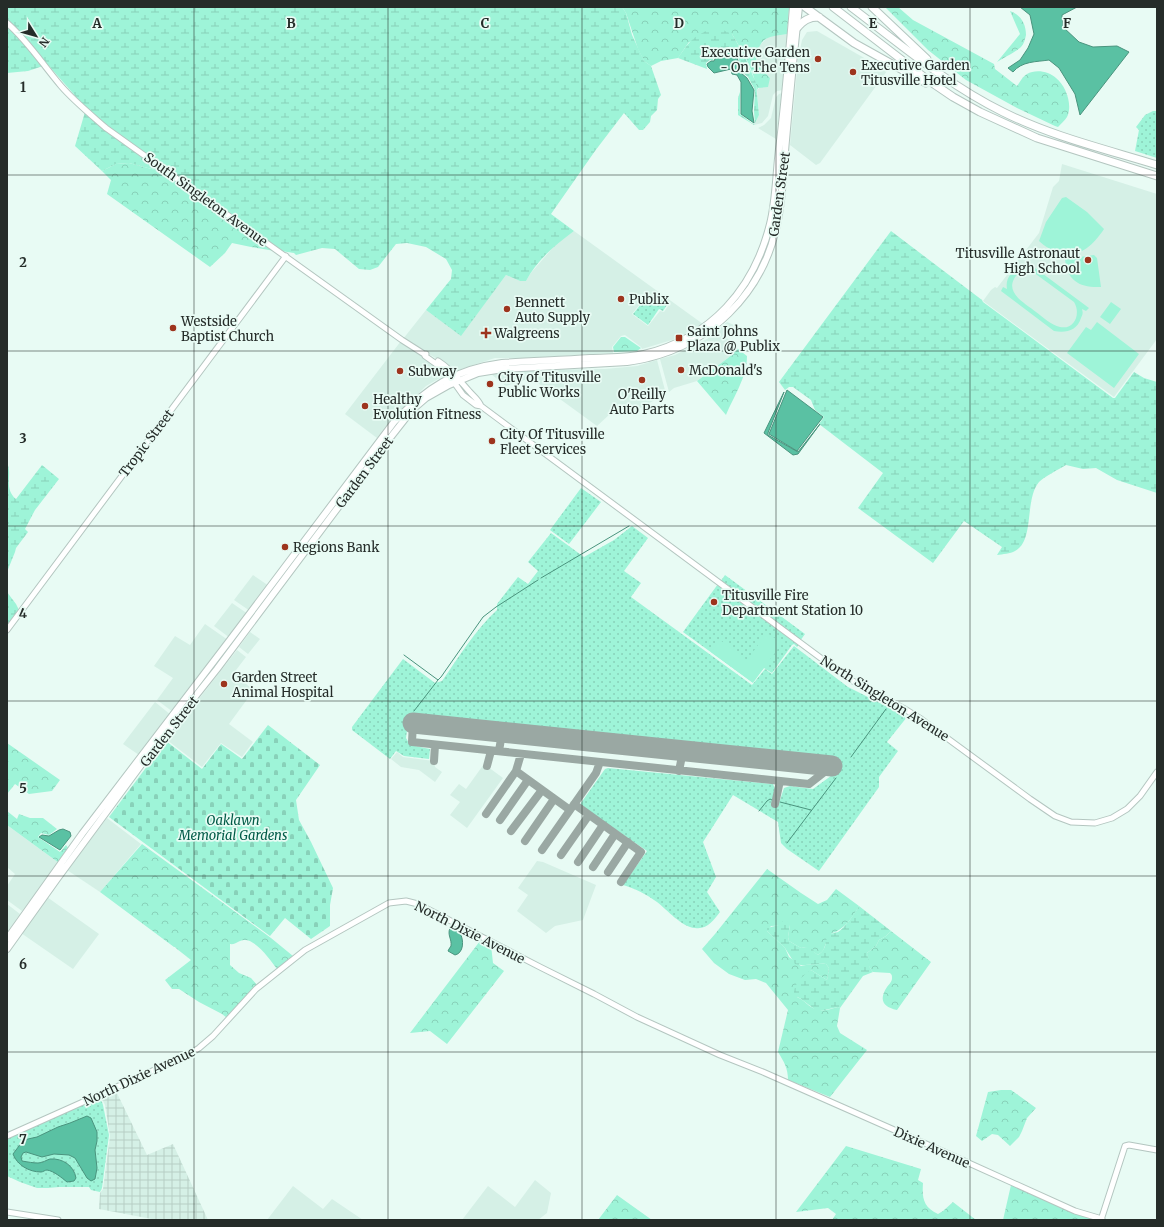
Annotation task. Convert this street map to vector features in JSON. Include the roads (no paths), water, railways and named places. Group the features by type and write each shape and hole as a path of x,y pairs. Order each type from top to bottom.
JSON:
{"highway":[{"path":"805,7 854,43 920,79 941,93 953,97"},
{"path":"833,7 928,80 953,97 980,112 1036,138 1157,176"},
{"path":"851,7 956,86 1020,121 1043,130 1157,165"},
{"path":"872,7 912,46 947,75 956,86"},
{"path":"797,28 805,20 818,17"}],"main road":[{"name":"Garden Street","path":"7,939 82,834 394,422 419,398 437,385 491,370 545,367 575,359 643,354 681,341 698,331 726,309 746,283 761,254 771,223 794,7"},
{"name":"Garden Street","path":"7,949 144,761 218,669 412,410 426,398 471,369 486,365 502,363 627,362 647,359 665,353 685,345 705,334 732,311 743,298 759,273 775,232 782,186 799,7"},
{"path":"210,666 218,669"}],"street":[{"name":"South Singleton Avenue","path":"7,23 16,31 61,86 77,103 106,128 402,340 443,364 455,379"},
{"name":"Tropic Street","path":"7,630 286,256"},
{"name":"North Singleton Avenue","path":"455,379 463,395 476,405 481,406 849,679 922,719 1055,816 1071,822 1095,823 1112,818 1127,809 1140,796 1157,772"},
{"name":"North Dixie Avenue","path":"7,1136 165,1066 194,1051 213,1036 256,989 305,950 389,903 406,901 418,904 637,1017 720,1055 763,1072"},
{"name":"Dixie Avenue","path":"763,1072 1075,1211 1101,1219"},
{"path":"1101,1219 1125,1146 1129,1145 1157,1150"},
{"path":"7,1212 58,1220"}],"waterway":[{"path":"541,578 629,526"},
{"path":"404,655 438,680 483,617 538,580"},
{"path":"414,711 438,680"},
{"path":"851,757 886,709"},
{"path":"787,843 836,778"},
{"path":"759,811 767,801 770,799 772,800"},
{"path":"780,802 811,810"}],"place":[{"name":"Executive Garden - On The Tens","path":"818,59"},
{"name":"Executive Garden Titusville Hotel","path":"853,72"},
{"name":"Titusville Astronaut High School","path":"1088,260"},
{"name":"Publix","path":"621,299"},
{"name":"Bennett Auto Supply","path":"507,309"},
{"name":"Westside Baptist Church","path":"173,328"},
{"name":"Walgreens","path":"486,333"},
{"name":"Saint Johns Plaza @ Publix","path":"679,338"},
{"name":"McDonald's","path":"681,370"},
{"name":"Subway","path":"400,371"},
{"name":"O'Reilly Auto Parts","path":"642,380"},
{"name":"City of Titusville Public Works","path":"490,384"},
{"name":"Healthy Evolution Fitness","path":"365,406"},
{"name":"City Of Titusville Fleet Services","path":"492,441"},
{"name":"Regions Bank","path":"285,547"},
{"name":"Titusville Fire Department Station 10","path":"714,602"},
{"name":"Garden Street Animal Hospital","path":"224,684"}],"park label":[{"name":"Oaklawn Memorial Gardens","path":"233,828"}]}
